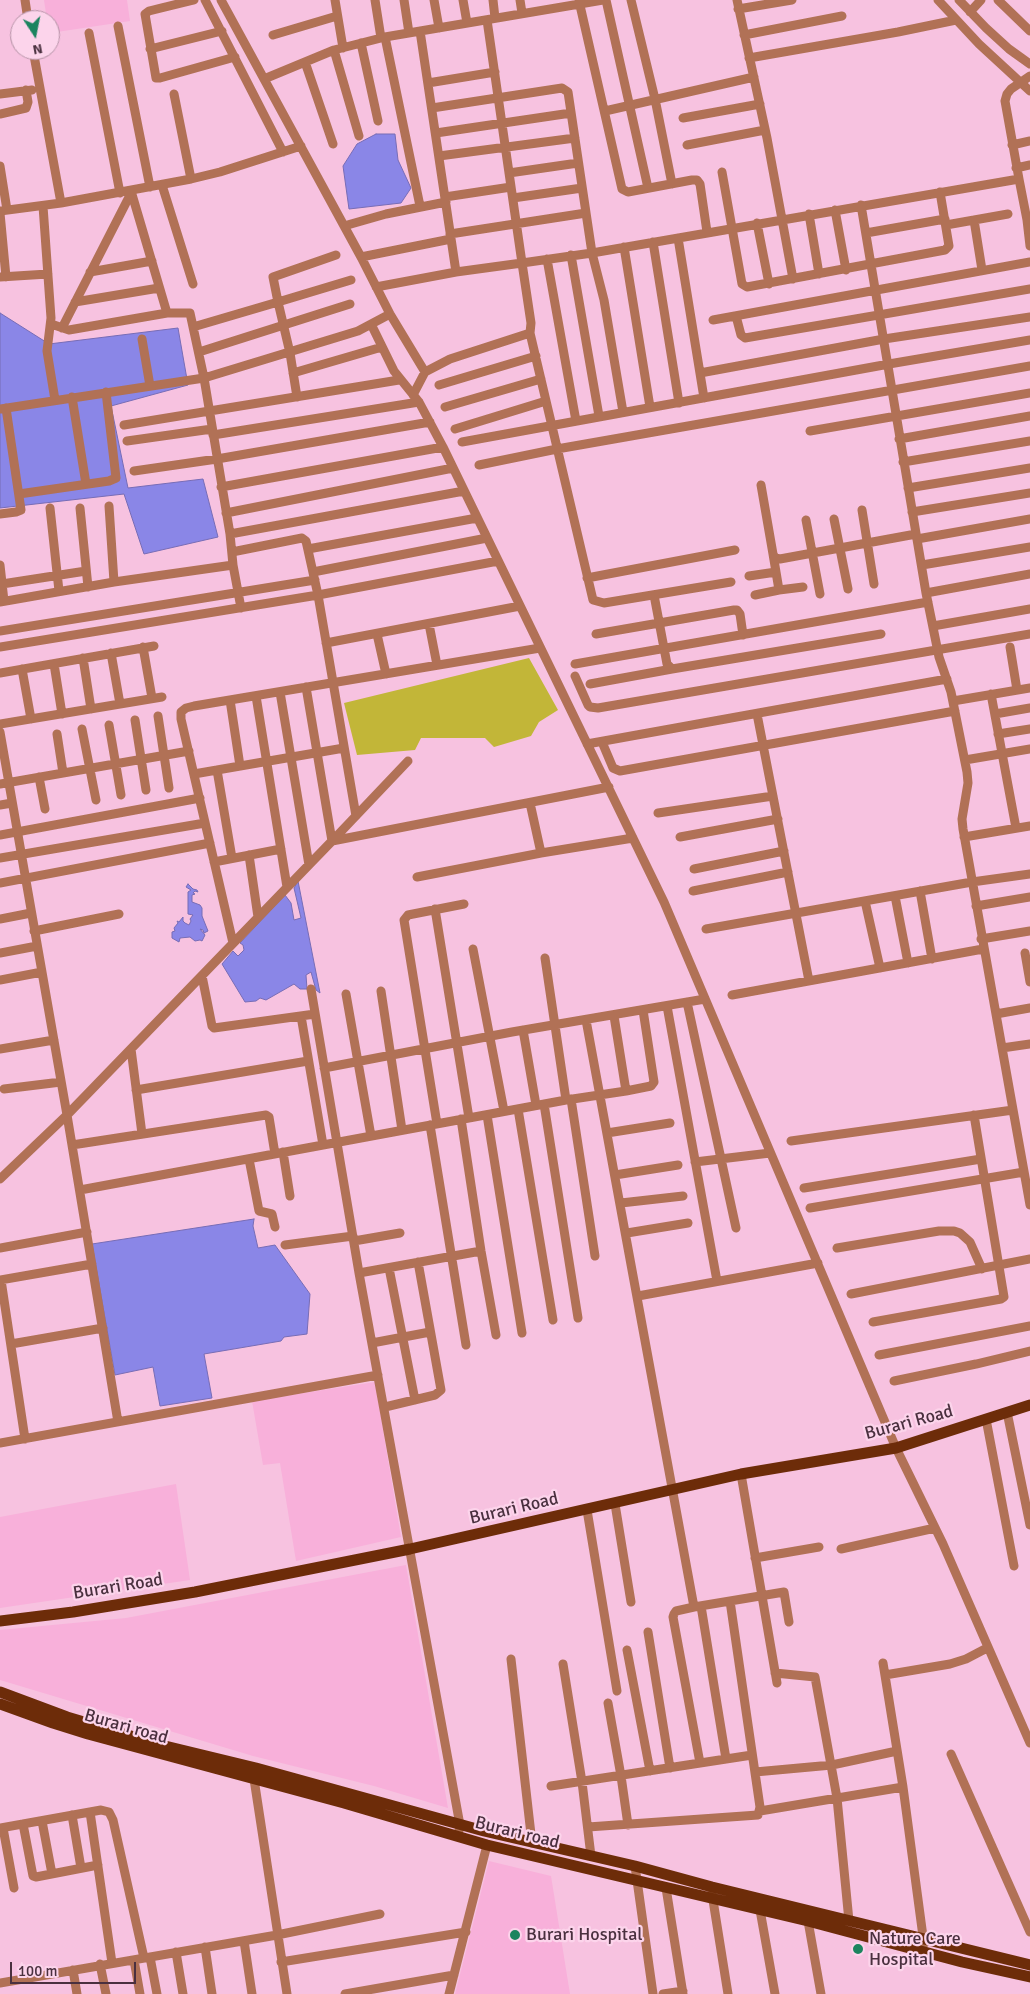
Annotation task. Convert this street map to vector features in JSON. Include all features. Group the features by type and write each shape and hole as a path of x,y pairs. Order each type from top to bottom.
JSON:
{"main road":[{"name":"Burari Road","path":"0,1621 135,1603 410,1549 742,1474 902,1446 1008,1412 1030,1407"},
{"name":"Burari road","path":"0,1692 67,1717 255,1774"},
{"name":"Burari road","path":"0,1704 53,1724 255,1774 459,1830 532,1843 635,1866 712,1887 1030,1965"},
{"name":"Burari road","path":"459,1830 487,1844 808,1921 924,1952 1030,1976"}],"street":[{"path":"194,0 146,12 145,16 155,76 158,78 235,57"},
{"path":"205,0 283,152"},
{"path":"221,0 302,146 390,314 425,372"},
{"path":"335,0 338,49 359,136"},
{"path":"375,0 420,206"},
{"path":"404,0 409,33"},
{"path":"434,0 439,28"},
{"path":"463,0 467,23"},
{"path":"493,0 491,19 495,72 531,323 530,334 593,600 597,603 604,603 731,582"},
{"path":"520,0 522,13"},
{"path":"264,79 338,49 383,37 522,13 551,4 604,0 648,188"},
{"path":"631,0 655,99 672,184"},
{"path":"792,0 738,4 766,130 794,279"},
{"path":"938,0 979,44 1026,80 1030,91"},
{"path":"959,0 1009,49 1030,64"},
{"path":"970,12 981,0"},
{"path":"998,0 1030,31"},
{"path":"579,2 622,189 626,192 697,180 700,184 707,232"},
{"path":"273,35 337,16"},
{"path":"744,34 842,16"},
{"path":"749,58 956,20"},
{"path":"118,26 150,187"},
{"path":"150,49 222,31"},
{"path":"420,31 456,272"},
{"path":"89,33 120,192"},
{"path":"361,43 378,121"},
{"path":"35,60 61,203"},
{"path":"305,62 333,144"},
{"path":"428,83 495,72"},
{"path":"605,112 754,77"},
{"path":"1026,80 1011,89 1005,101 1016,168 1026,194 1030,245"},
{"path":"0,94 39,88"},
{"path":"432,108 562,88 568,92 592,253 604,300 623,412"},
{"path":"0,114 26,108 28,102 26,90"},
{"path":"174,94 191,179"},
{"path":"683,118 760,104"},
{"path":"436,133 571,113"},
{"path":"687,145 766,130"},
{"path":"439,156 575,138"},
{"path":"1012,145 1030,141"},
{"path":"2,212 120,192 132,193 150,187 191,179 302,146"},
{"path":"509,174 578,163"},
{"path":"1016,168 1030,165"},
{"path":"0,166 3,277 48,274"},
{"path":"722,172 742,284 748,288 945,250 949,246 940,192"},
{"path":"376,287 456,272 592,253 1019,179"},
{"path":"162,185 193,284"},
{"path":"344,226 445,200 511,187"},
{"path":"513,198 582,188"},
{"path":"132,193 167,313"},
{"path":"62,328 132,193"},
{"path":"861,205 927,598 938,652 953,701 965,760 968,783 962,820 964,837 1030,1205"},
{"path":"43,206 51,324 47,352 55,400"},
{"path":"835,210 846,270"},
{"path":"361,257 516,223 586,213"},
{"path":"809,214 819,274"},
{"path":"866,233 1008,214"},
{"path":"974,220 982,270"},
{"path":"757,223 769,284"},
{"path":"678,238 704,398"},
{"path":"653,242 679,402"},
{"path":"624,247 650,407"},
{"path":"297,397 290,352 273,277 336,254"},
{"path":"571,255 599,416"},
{"path":"547,259 576,421"},
{"path":"90,272 152,261"},
{"path":"713,320 1030,262"},
{"path":"193,327 351,280"},
{"path":"75,302 159,288"},
{"path":"736,316 740,335 745,338 1030,289"},
{"path":"199,352 350,304"},
{"path":"51,324 69,330 167,313 188,312 191,315 210,412 241,608"},
{"path":"0,514 21,510 3,408 204,378 358,331 390,314"},
{"path":"700,373 884,339 1030,317"},
{"path":"371,324 399,380 416,399 454,468 540,648 595,743 613,768 620,772 955,711"},
{"path":"416,399 425,372 450,359 530,334"},
{"path":"142,339 150,386"},
{"path":"462,442 1030,340"},
{"path":"293,373 382,347"},
{"path":"439,385 536,356"},
{"path":"479,465 557,449 1030,366"},
{"path":"445,407 541,379"},
{"path":"124,424 210,412 399,380"},
{"path":"19,494 109,481 116,478 106,392"},
{"path":"810,431 1030,393"},
{"path":"72,397 86,484"},
{"path":"127,441 213,432 416,399"},
{"path":"455,429 546,401"},
{"path":"900,439 1030,416"},
{"path":"134,471 217,459 430,422"},
{"path":"904,462 1030,441"},
{"path":"221,488 443,447"},
{"path":"226,513 454,468"},
{"path":"908,488 1030,468"},
{"path":"761,485 779,590"},
{"path":"230,534 464,491"},
{"path":"912,512 1030,492"},
{"path":"109,506 114,582"},
{"path":"50,508 59,591"},
{"path":"80,508 88,587"},
{"path":"862,510 874,584"},
{"path":"308,549 478,518"},
{"path":"834,518 838,548 848,589"},
{"path":"773,554 775,558 780,559 867,543 1030,519"},
{"path":"806,520 820,594"},
{"path":"232,552 302,538 305,539 318,595 356,816"},
{"path":"0,632 238,593 487,538"},
{"path":"922,566 1030,547"},
{"path":"587,578 735,550"},
{"path":"0,647 318,595 498,561"},
{"path":"0,565 2,602 114,582 233,565"},
{"path":"2,584 86,571"},
{"path":"748,576 776,572"},
{"path":"575,664 744,635 927,598 1030,574"},
{"path":"755,595 803,587"},
{"path":"654,595 667,664 672,669"},
{"path":"326,643 520,606"},
{"path":"933,626 1030,609"},
{"path":"596,634 737,610 740,614 744,635"},
{"path":"429,624 437,665"},
{"path":"377,634 386,674"},
{"path":"590,684 880,634"},
{"path":"575,676 590,707 598,708 938,652 1030,634"},
{"path":"0,673 154,646"},
{"path":"1010,647 1017,690"},
{"path":"0,724 157,698 143,648"},
{"path":"234,943 181,712 186,708 230,700 540,648"},
{"path":"111,653 120,704"},
{"path":"83,658 91,709"},
{"path":"54,664 62,714"},
{"path":"22,669 32,719"},
{"path":"595,743 947,679"},
{"path":"306,687 332,841"},
{"path":"953,701 1030,688"},
{"path":"280,692 309,865"},
{"path":"992,694 1001,754 1016,828"},
{"path":"256,696 287,887"},
{"path":"230,700 240,766"},
{"path":"995,714 1030,708"},
{"path":"757,714 809,981"},
{"path":"158,716 169,788"},
{"path":"135,720 146,790"},
{"path":"109,725 121,795"},
{"path":"82,728 96,800"},
{"path":"998,734 1030,728"},
{"path":"0,732 4,783 12,803 80,1190 118,1422"},
{"path":"57,734 63,773"},
{"path":"595,743 608,786 664,902 770,1153 902,1446 935,1528 1030,1743"},
{"path":"194,774 344,748"},
{"path":"965,760 1030,749"},
{"path":"4,783 189,751"},
{"path":"0,1179 67,1115 408,761"},
{"path":"216,770 232,858"},
{"path":"40,777 45,809"},
{"path":"332,841 608,786"},
{"path":"658,813 773,796"},
{"path":"0,835 200,798"},
{"path":"0,805 12,803"},
{"path":"530,803 542,853"},
{"path":"680,837 778,819"},
{"path":"0,858 205,823"},
{"path":"964,837 1030,826"},
{"path":"417,877 633,838"},
{"path":"0,883 210,843"},
{"path":"214,862 281,849"},
{"path":"694,869 784,851"},
{"path":"249,855 258,917"},
{"path":"693,890 788,872"},
{"path":"706,929 972,882 1030,874"},
{"path":"920,892 932,958"},
{"path":"895,896 908,963"},
{"path":"976,906 1030,897"},
{"path":"865,901 880,968"},
{"path":"464,904 408,915 404,920 425,1049 451,1256 466,1345"},
{"path":"435,909 455,1043 481,1251 496,1335"},
{"path":"0,919 31,913"},
{"path":"34,932 119,914"},
{"path":"981,939 1030,931"},
{"path":"0,953 37,946"},
{"path":"473,949 504,1111"},
{"path":"732,995 983,949"},
{"path":"1025,953 1030,982"},
{"path":"545,958 594,1256"},
{"path":"0,980 42,972"},
{"path":"202,976 214,1028 315,1014"},
{"path":"311,989 359,1273 385,1407 459,1830"},
{"path":"381,991 402,1130"},
{"path":"346,994 371,1136"},
{"path":"324,1068 556,1024 614,1016 704,999"},
{"path":"687,1002 736,1228"},
{"path":"667,1006 717,1281"},
{"path":"996,1014 1030,1008"},
{"path":"80,1190 569,1099 651,1086 654,1082 643,1010"},
{"path":"301,1016 323,1145"},
{"path":"614,1016 626,1091"},
{"path":"586,1020 726,1759"},
{"path":"523,1030 540,1105 578,1318"},
{"path":"0,1049 54,1040"},
{"path":"1002,1048 1030,1044"},
{"path":"131,1049 142,1134"},
{"path":"136,1090 308,1061"},
{"path":"4,1089 61,1082"},
{"path":"518,1109 553,1320"},
{"path":"791,1141 1013,1110"},
{"path":"72,1145 266,1115 269,1117 290,1196"},
{"path":"487,1115 522,1333"},
{"path":"873,1322 1001,1299 1005,1294 974,1116"},
{"path":"607,1133 670,1123"},
{"path":"695,1162 770,1153"},
{"path":"249,1159 259,1211 272,1214 275,1227"},
{"path":"804,1188 981,1159"},
{"path":"615,1175 678,1165"},
{"path":"810,1208 1024,1172"},
{"path":"621,1203 683,1196"},
{"path":"627,1233 688,1223"},
{"path":"837,1248 939,1231 954,1231 960,1233 970,1242 982,1269"},
{"path":"0,1248 87,1232"},
{"path":"285,1245 400,1233"},
{"path":"359,1273 481,1251"},
{"path":"851,1294 1030,1259"},
{"path":"385,1407 435,1395 441,1390 418,1262"},
{"path":"638,1296 818,1263"},
{"path":"25,1439 0,1280 92,1264"},
{"path":"389,1268 415,1400"},
{"path":"879,1355 1030,1326"},
{"path":"10,1344 102,1328"},
{"path":"372,1343 430,1332"},
{"path":"894,1380 976,1364 1030,1350"},
{"path":"0,1443 378,1375"},
{"path":"1008,1412 1030,1525"},
{"path":"986,1419 1014,1566"},
{"path":"742,1474 777,1683"},
{"path":"615,1504 631,1602"},
{"path":"587,1510 617,1691"},
{"path":"841,1549 935,1528"},
{"path":"756,1558 819,1547"},
{"path":"700,1763 673,1617 676,1611 784,1592 789,1622"},
{"path":"730,1601 760,1812"},
{"path":"648,1632 670,1768"},
{"path":"885,1675 950,1664 987,1648"},
{"path":"627,1650 650,1771"},
{"path":"511,1658 532,1843"},
{"path":"883,1663 903,1787 924,1939 924,1952"},
{"path":"563,1664 592,1856"},
{"path":"775,1673 815,1677 837,1798 849,1920"},
{"path":"608,1703 628,1825"},
{"path":"755,1772 832,1765 896,1751"},
{"path":"951,1754 1030,1932"},
{"path":"552,1786 752,1755"},
{"path":"255,1774 287,1994"},
{"path":"588,1827 754,1816 760,1812 903,1787"},
{"path":"14,1888 2,1828 105,1810 111,1815 157,1994"},
{"path":"90,1812 112,1963"},
{"path":"72,1815 81,1868"},
{"path":"42,1821 52,1874"},
{"path":"24,1824 33,1876 98,1865"},
{"path":"449,1994 487,1844"},
{"path":"635,1866 653,1994"},
{"path":"712,1887 728,1994"},
{"path":"663,1994 683,1992 666,1888"},
{"path":"760,1910 775,1994"},
{"path":"0,1982 277,1935 380,1914"},
{"path":"808,1921 821,1994"},
{"path":"281,1962 466,1932"},
{"path":"244,1940 252,1994"},
{"path":"205,1947 212,1994"},
{"path":"176,1952 183,1994"},
{"path":"134,1960 140,1994"},
{"path":"100,1964 106,1994"},
{"path":"73,1970 77,1994"},
{"path":"345,1994 454,1975"}],"shaded area":[{"path":"44,0 127,0 130,21 60,32 60,10 46,10"},
{"path":"376,134 395,134 398,160 411,188 401,203 349,209 343,166 357,144"},
{"path":"0,313 49,344 178,328 188,385 111,406 128,488 203,479 218,537 144,554 124,494 0,508"},
{"path":"529,658 558,710 539,722 531,736 494,747 485,738 421,738 415,750 357,755 344,703"},
{"path":"298,881 320,993 316,990 311,972 306,975 307,989 300,989 294,984 266,1000 260,998 256,1001 245,1002 222,964 233,951 238,956 244,950 243,945 240,943 285,895 291,903 294,920 301,918 294,888"},
{"path":"188,884 198,892 195,891 193,893 195,894 192,895 192,902 200,905 202,908 202,916 208,931 204,933 200,929 205,935 202,941 195,941 190,937 180,938 179,942 172,938 172,932 175,931 174,928 178,923 177,921 179,922 183,917 183,921 189,925 193,915 188,914 188,892 191,890 186,887"},
{"path":"254,1219 253,1226 258,1248 275,1245 310,1294 307,1334 284,1337 281,1341 204,1354 212,1398 160,1406 153,1367 115,1375 92,1244"},
{"path":"375,1382 401,1537 296,1561 280,1463 263,1465 252,1401"},
{"path":"176,1484 190,1580 0,1608 0,1517"},
{"path":"406,1565 448,1808 374,1786 253,1756 0,1680 0,1630 126,1618"},
{"name":"Burari Hospital","path":"489,1861 551,1876 570,1994 455,1994"}],"place":[{"name":"Burari Hospital","path":"515,1935"},
{"name":"Nature Care Hospital","path":"858,1949"}]}
